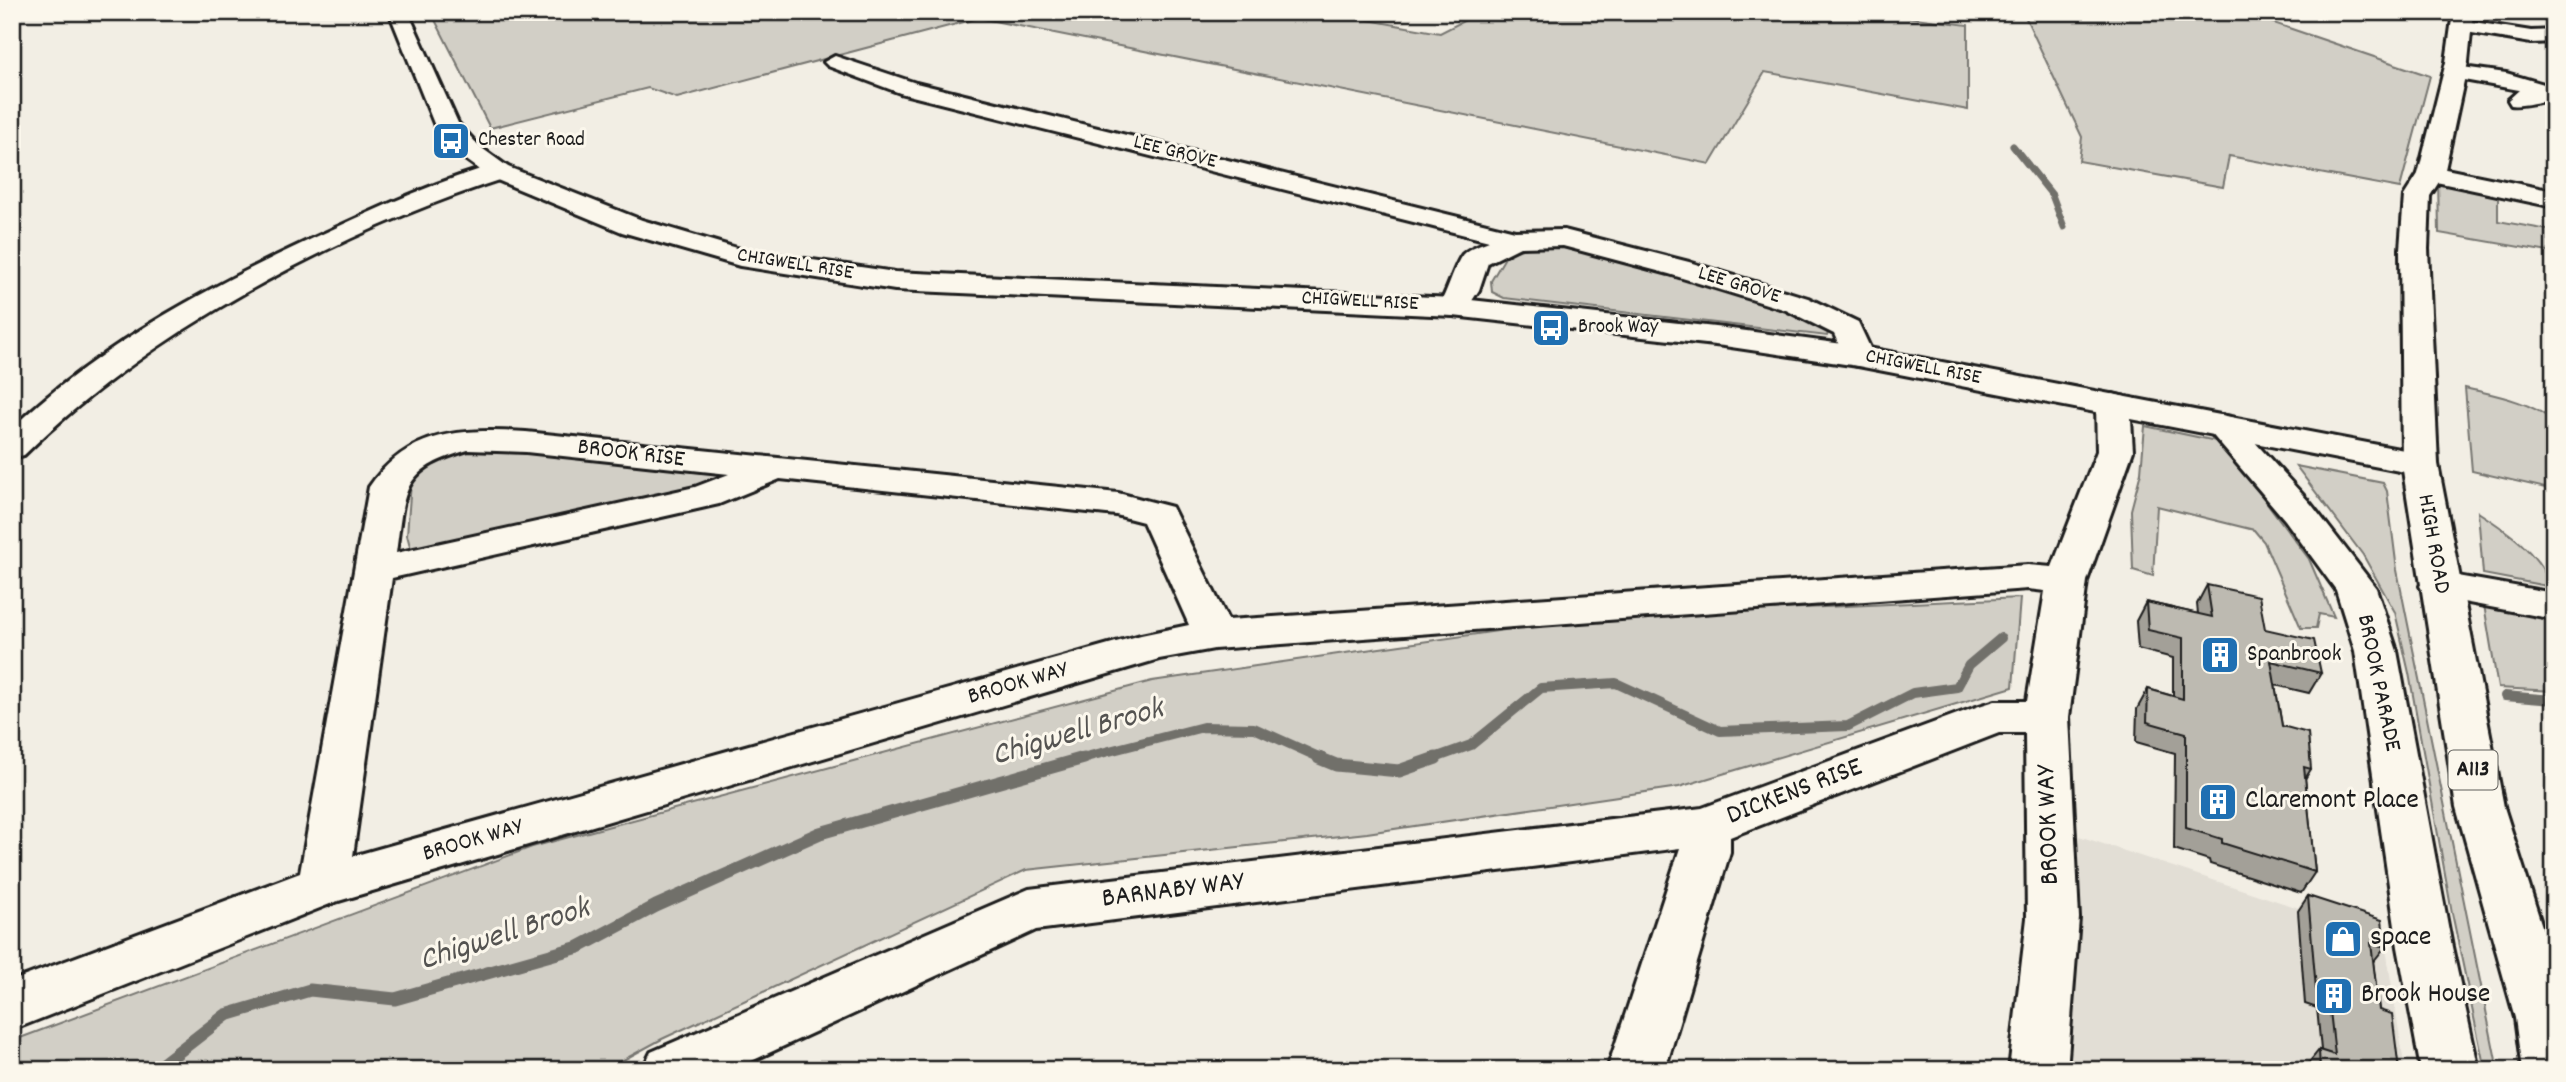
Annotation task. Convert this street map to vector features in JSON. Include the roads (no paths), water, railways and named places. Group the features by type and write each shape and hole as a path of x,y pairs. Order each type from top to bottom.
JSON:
{"street":[{"name":"CHIGWELL RISE","path":"398,12 447,126 470,151 499,172 632,226 740,258 895,281 1453,307 1724,337 1858,356 2420,464"},
{"path":"2462,19 2531,37 2554,36"},
{"name":"HIGH ROAD","path":"2462,19 2455,72 2431,174 2417,196 2415,228 2420,464 2480,807 2549,1037"},
{"name":"LEE GROVE","path":"835,62 908,88 1495,231 1515,239 1563,239 1679,268 1797,304 1847,329 1858,356"},
{"path":"2455,72 2506,79 2550,93 2528,94 2519,100"},
{"path":"12,448 31,428 130,351 266,270 400,208 458,184 499,172"},
{"path":"2431,174 2554,199"},
{"name":"LEE GROVE","path":"1453,307 1464,290 1475,258 1515,239"},
{"name":"BROOK WAY","path":"2038,1070 2053,918 2047,718 2067,581 2115,451 2113,404"},
{"name":"BROOK PARADE","path":"2221,425 2298,512 2356,588 2376,651 2425,947 2450,1070"},
{"name":"BROOK RISE","path":"323,885 387,486 421,453 466,440 526,442 771,470 1118,504 1159,515 1214,635"},
{"path":"374,570 706,496 771,470"},
{"name":"BROOK WAY","path":"12,1006 323,885 1156,645 1214,635 2028,577 2067,581"},
{"path":"2440,586 2554,606"},
{"name":"DICKENS RISE","path":"1636,1070 1705,852 1706,827 1995,717 2047,718"},
{"name":"BARNABY WAY","path":"671,1070 1029,910 1706,827"}],"waterway":[{"path":"2013,146 2052,195 2064,227"},
{"name":"Chigwell Brook","path":"1432,759 1471,745 1541,688 1616,683 1720,731 1848,726 1913,693 1957,687 1969,665 2001,638"},
{"name":"Chigwell Brook","path":"2505,696 2554,700"},
{"name":"Chigwell Brook","path":"1078,759 1203,727 1254,728 1323,759"},
{"name":"Chigwell Brook","path":"155,1070 226,1015 310,990 395,999 579,947 656,906 820,833 1084,758"},
{"name":"Chigwell Brook","path":"1319,758 1336,765 1399,771 1436,758"}],"place":[{"name":"Chester Road","path":"451,141"},
{"name":"Brook Way","path":"1551,328"},
{"name":"Spanbrook","path":"2220,655"},
{"name":"Claremont Place","path":"2218,802"},
{"name":"space","path":"2343,939"},
{"name":"Brook House","path":"2334,996"}]}
